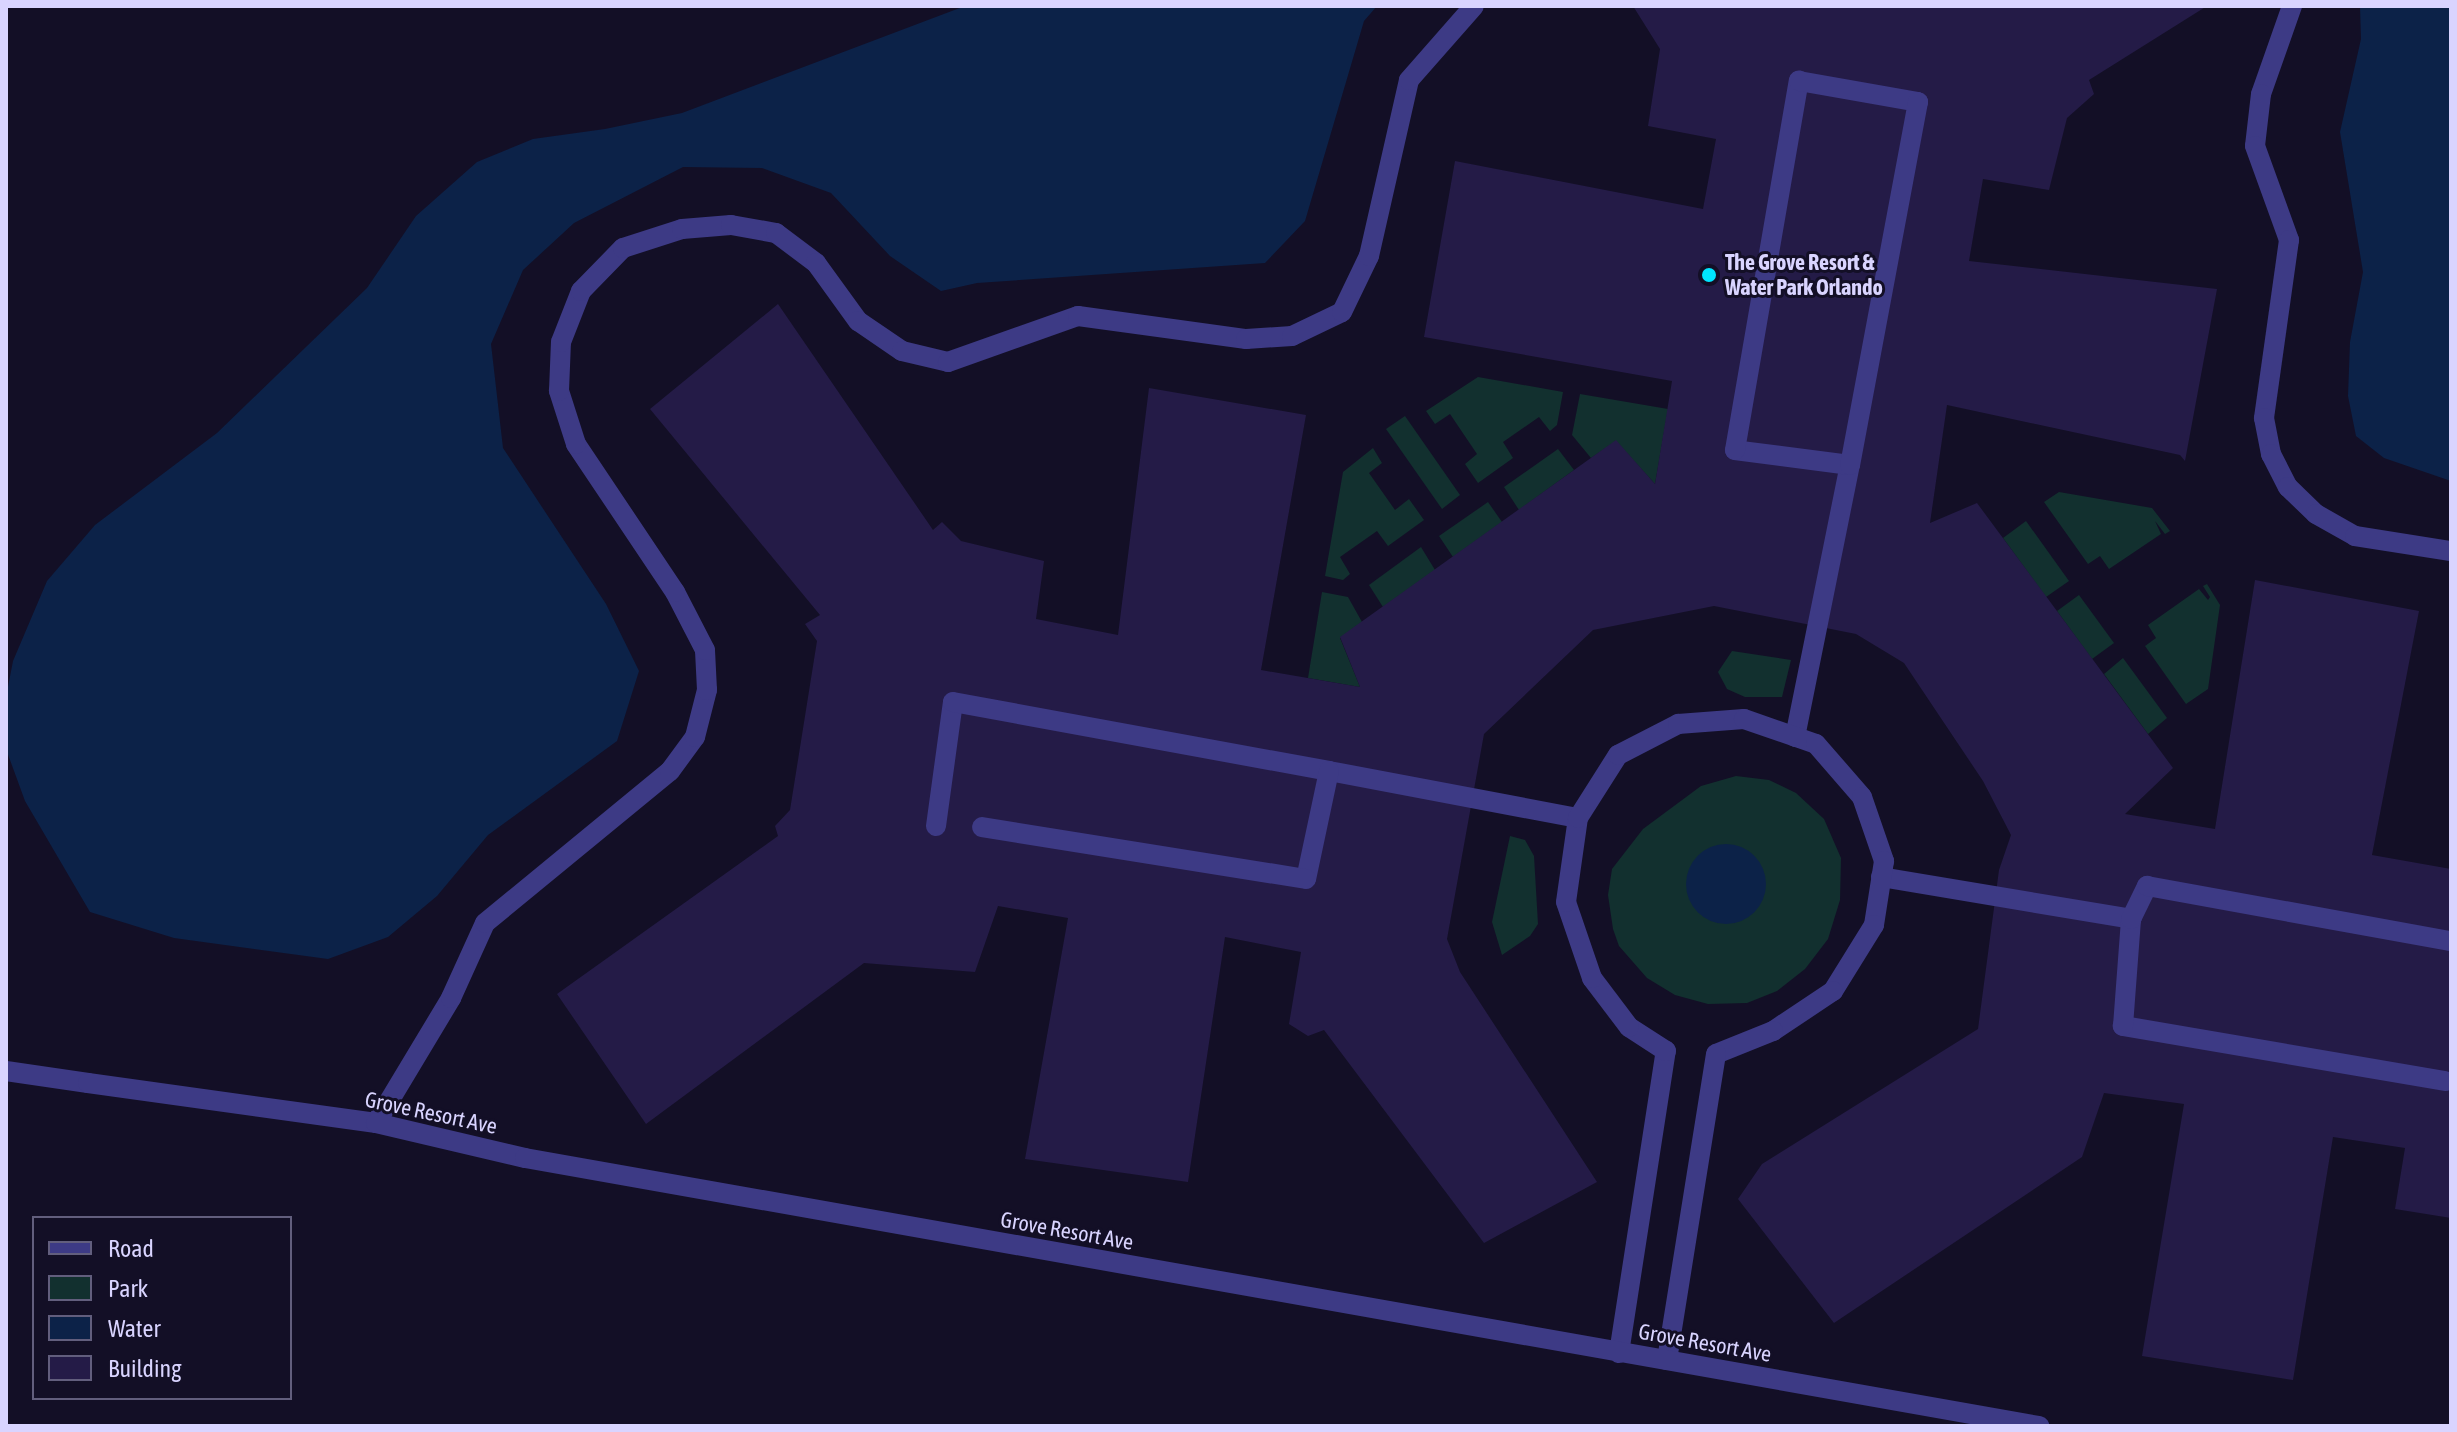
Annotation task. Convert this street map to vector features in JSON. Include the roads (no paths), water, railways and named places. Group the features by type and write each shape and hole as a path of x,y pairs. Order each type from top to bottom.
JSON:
{"street":[{"path":"376,1123 451,998 485,923 670,771 695,737 707,690 705,650 675,592 576,444 559,391 561,342 581,291 623,248 682,229 731,225 776,233 816,263 858,321 902,351 948,362 1078,316 1246,339 1292,336 1342,312 1369,256 1409,80 1474,6"},
{"path":"2292,6 2261,94 2255,146 2289,240 2264,418 2271,454 2288,487 2316,514 2355,536 2451,551"},
{"path":"1795,737 1850,465 1918,102 1799,81 1735,450 1850,465"},
{"path":"936,826 953,702 1578,818"},
{"path":"1619,1353 1666,1051 1629,1027 1592,978 1566,902 1578,818 1618,755 1678,724 1744,719 1816,744 1862,797 1884,861 1874,925 1833,991 1773,1031 1716,1054 1667,1360"},
{"path":"982,827 1306,879 1329,771"},
{"path":"1881,877 2131,919"},
{"path":"2445,1081 2123,1026 2131,919 2147,886 2451,941"},
{"name":"Grove Resort Ave","path":"6,1071 376,1123 525,1158 2039,1426"}],"water":[{"path":"965,6 1377,6 1364,21 1305,221 1265,263 977,283 941,291 890,256 831,193 762,168 683,167 574,223 523,270 491,344 503,448 606,604 639,671 617,741 488,835 437,896 388,937 328,959 174,938 90,912 25,801 6,749 6,697 13,661 47,581 95,525 217,433 367,288 416,216 477,162 533,139 605,129 682,113"},
{"path":"2360,6 2451,6 2451,481 2384,458 2356,436 2348,396 2350,342 2363,272 2340,132 2361,39"},
{"path":"1726,844 1741,847 1754,856 1763,869 1766,884 1763,899 1754,912 1741,921 1726,924 1711,921 1698,912 1689,899 1686,884 1689,869 1698,856 1711,847"}],"place":[{"name":"The Grove Resort & Water Park Orlando","path":"1709,275"}]}
